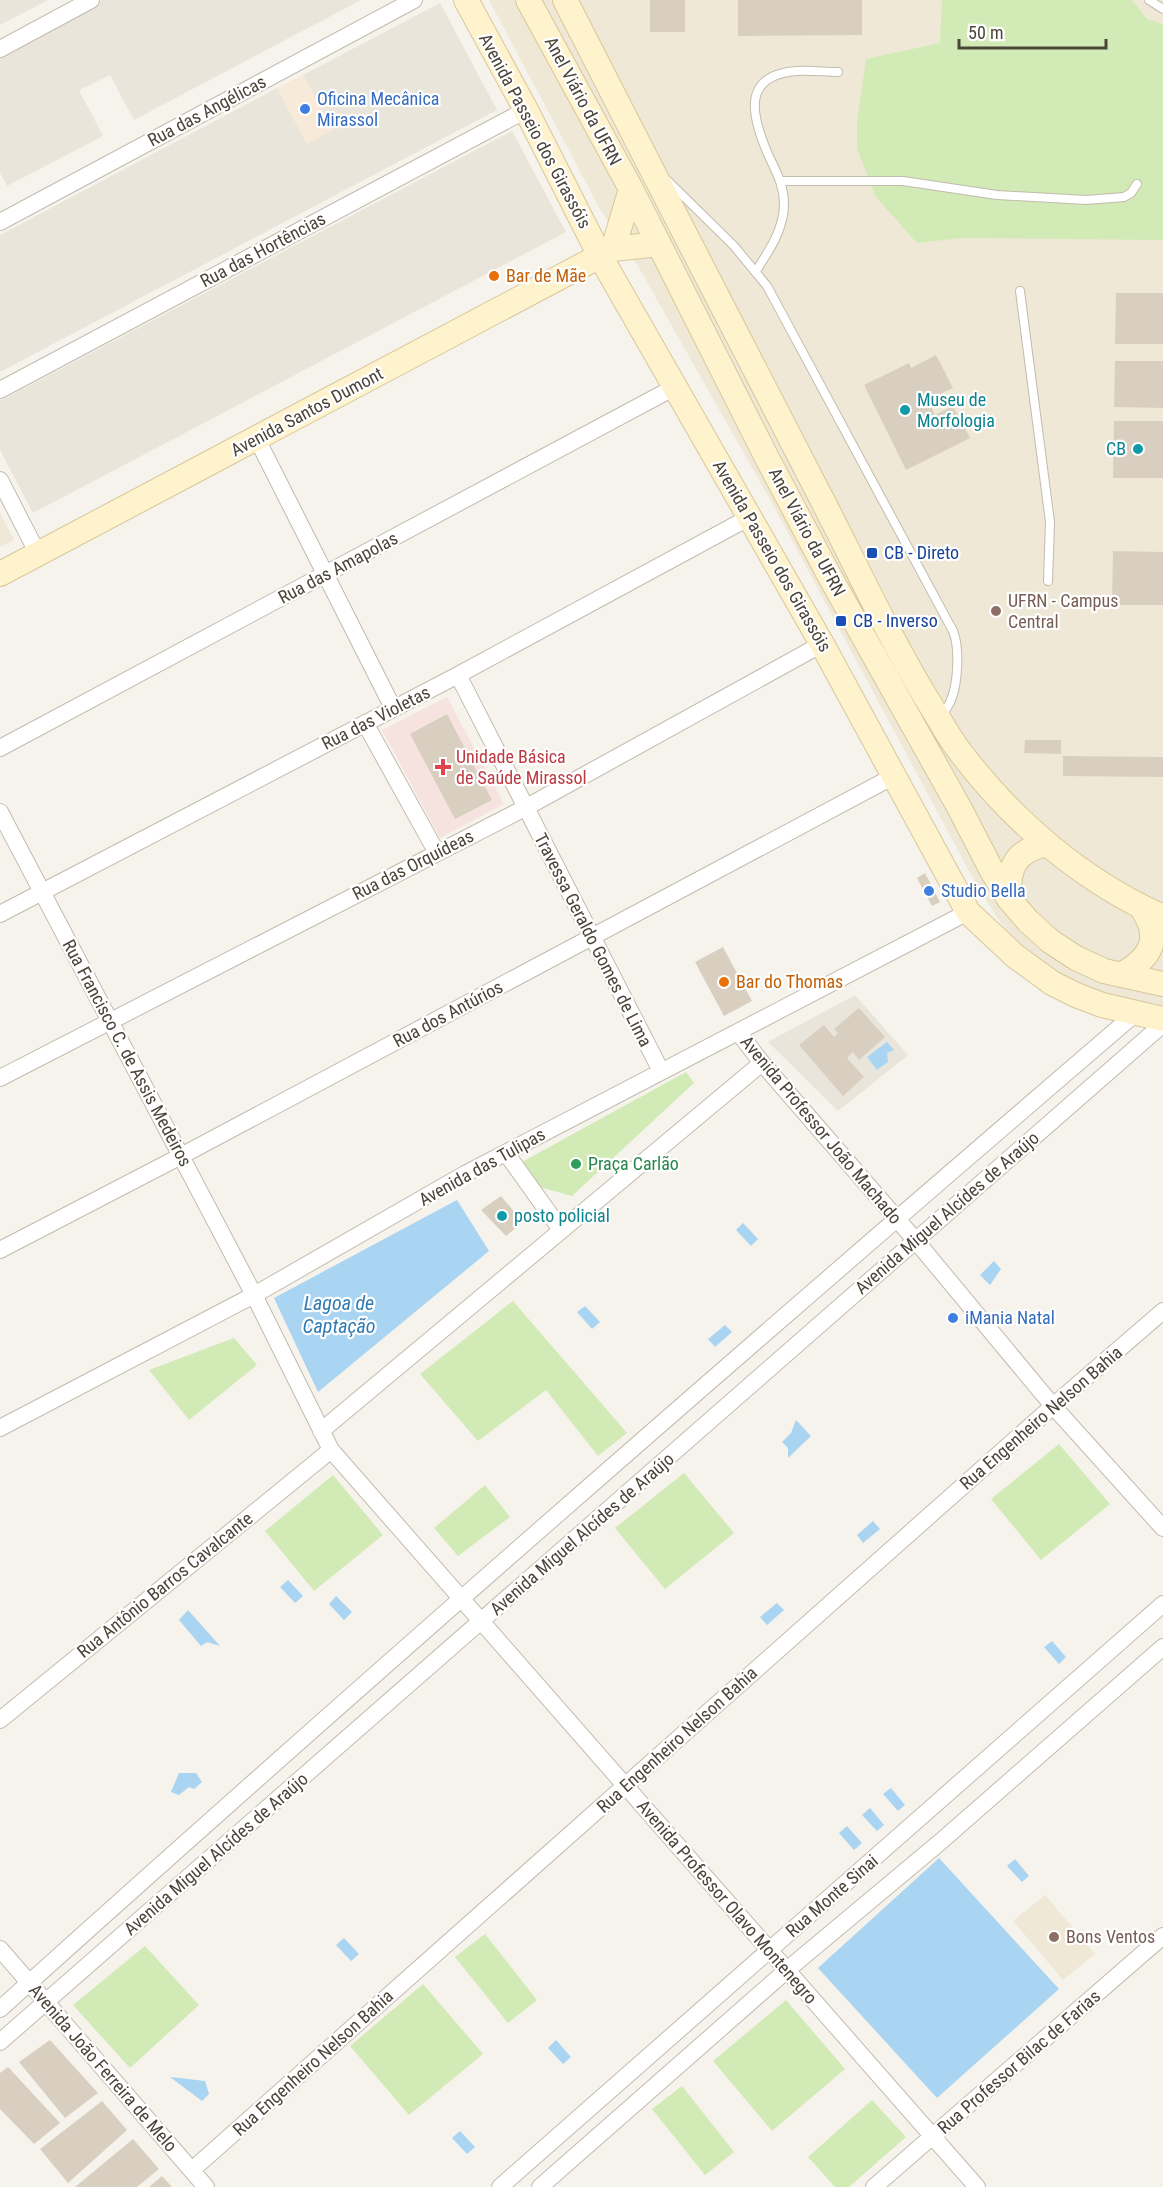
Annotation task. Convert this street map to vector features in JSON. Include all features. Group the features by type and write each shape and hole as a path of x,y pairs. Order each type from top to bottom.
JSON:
{"main road":[{"name":"Avenida Passeio dos Girassóis","path":"466,0 606,253 675,387 822,644 968,912 1015,956 1052,983 1076,996 1163,1018"},
{"name":"Anel Viário da UFRN","path":"528,0 631,189 767,458 1009,899 1050,941 1076,958 1104,971 1163,984"},
{"name":"Anel Viário da UFRN","path":"565,0 909,670 959,751 987,785 1047,844 1094,878 1141,907 1163,917"},
{"path":"606,253 631,189"},
{"name":"Avenida Santos Dumont","path":"0,574 606,253 659,244"},
{"path":"1009,899 1010,873 1015,862 1027,850 1047,844"},
{"path":"1121,975 1143,961 1149,953 1151,923 1141,907"}],"street":[{"path":"0,49 91,0"},
{"name":"Rua das Angélicas","path":"2,217 414,0"},
{"name":"Rua das Hortências","path":"0,390 526,110"},
{"name":"Rua das Amapolas","path":"0,748 675,387"},
{"path":"257,439 393,708"},
{"path":"0,480 38,554"},
{"name":"Rua das Violetas","path":"0,914 458,675 750,518"},
{"name":"Rua das Orquídeas","path":"0,1078 525,808 822,644"},
{"name":"Travessa Geraldo Gomes de Lima","path":"458,675 661,1071"},
{"path":"365,723 437,853"},
{"name":"Rua dos Antúrios","path":"0,1250 894,776"},
{"name":"Rua Francisco C. de Assis Medeiros","path":"0,812 254,1295"},
{"name":"Avenida das Tulipas","path":"0,1428 254,1295 506,1153 968,912"},
{"name":"Avenida Miguel Alcídes de Araújo","path":"0,2009 461,1599 895,1219 1136,1013"},
{"name":"Avenida Miguel Alcídes de Araújo","path":"0,2042 1163,1024"},
{"name":"Avenida Professor João Machado","path":"738,1032 762,1064 915,1241 1053,1406 1163,1528"},
{"path":"321,1431 762,1064"},
{"path":"506,1153 561,1230"},
{"name":"Avenida Professor Olavo Montenegro","path":"254,1295 331,1450 977,2187"},
{"name":"Rua Engenheiro Nelson Bahia","path":"192,2170 1163,1311"},
{"name":"Rua Antônio Barros Cavalcante","path":"0,1720 331,1450"},
{"name":"Rua Monte Sinai","path":"500,2187 1163,1604"},
{"name":"Rua Monte Sinai","path":"540,2187 787,1970 939,1843 1163,1647"},
{"name":"Rua Professor Bilac de Farias","path":"874,2187 1163,1936"},
{"name":"Avenida João Ferreira de Melo","path":"0,1949 206,2187"}],"lane":[{"path":"1149,0 1163,9"},
{"path":"756,271 771,249 779,229 784,205 781,181 758,127 754,103 759,86 774,76 796,71 838,72"},
{"path":"648,163 734,246 767,286 953,632 958,652 952,699 939,720"},
{"path":"781,181 903,181 997,195 1086,200 1124,197 1131,193 1137,184"},
{"path":"1020,291 1050,522 1048,581"}],"shaded area":[{"path":"0,0 48,0 0,25"},
{"path":"102,0 361,0 134,120 110,75 79,90 103,136 7,186 0,173 0,54"},
{"name":"UFRN - Campus Central","path":"489,0 1163,0 1163,1011 1071,984 1033,959 1004,928 977,886 773,505 638,266 600,209"},
{"path":"440,3 497,110 0,372 0,235 277,88 307,143 332,130 303,75"},
{"name":"Oficina Mecânica Mirassol","path":"303,75 333,130 307,144 277,88"},
{"path":"512,131 566,232 33,513 0,450 0,401"},
{"path":"0,513 14,540 0,547"},
{"name":"Unidade Básica de Saúde Mirassol","path":"447,697 504,804 440,838 382,730"},
{"path":"855,995 908,1055 838,1111 768,1042"},
{"name":"Bons Ventos","path":"1045,1895 1095,1954 1063,1980 1013,1921"}],"green space":[{"path":"942,0 1132,0 1147,19 1163,24 1163,240 961,238 917,243 876,197 857,149 857,123 866,59 940,43"},
{"path":"686,1072 694,1083 572,1196 536,1186 522,1162"},
{"path":"513,1301 627,1433 598,1456 546,1390 478,1441 420,1374"},
{"path":"234,1338 257,1365 189,1420 149,1370"},
{"path":"1059,1444 1110,1504 1041,1560 991,1499"},
{"path":"684,1473 734,1533 665,1589 615,1528"},
{"path":"333,1475 383,1535 314,1591 265,1531"},
{"path":"485,1485 510,1517 458,1556 434,1528"},
{"path":"485,1934 537,2000 508,2023 455,1957"},
{"path":"145,1946 199,2005 130,2068 73,2005"},
{"path":"423,1984 483,2054 409,2115 350,2046"},
{"path":"786,2000 845,2069 772,2131 713,2061"},
{"path":"682,2086 734,2152 705,2175 652,2109"},
{"path":"872,2100 906,2137 849,2187 835,2187 808,2157"}],"water":[{"path":"887,1042 894,1050 887,1053 888,1062 877,1070 867,1057"},
{"name":"Lagoa de Captação","path":"457,1200 489,1251 318,1392 274,1298"},
{"path":"743,1223 758,1239 751,1246 736,1230"},
{"path":"994,1261 1001,1269 990,1285 980,1275"},
{"path":"585,1306 600,1322 592,1329 577,1312"},
{"path":"725,1325 732,1332 715,1347 708,1339"},
{"path":"796,1420 811,1436 788,1458 788,1448 782,1442 791,1433"},
{"path":"873,1521 880,1529 863,1543 857,1535"},
{"path":"288,1580 303,1596 295,1603 280,1587"},
{"path":"336,1596 352,1612 344,1620 329,1604"},
{"path":"777,1603 784,1610 767,1625 760,1617"},
{"path":"188,1610 220,1646 207,1642 201,1646 179,1620"},
{"path":"1052,1641 1066,1657 1059,1664 1044,1647"},
{"path":"179,1773 196,1773 202,1782 194,1789 189,1787 179,1795 171,1792"},
{"path":"891,1788 905,1805 898,1811 883,1794"},
{"path":"870,1808 884,1825 877,1831 862,1815"},
{"path":"847,1826 862,1843 854,1850 839,1833"},
{"path":"939,1858 1059,1989 937,2098 818,1968"},
{"path":"1015,1859 1029,1876 1022,1882 1007,1866"},
{"path":"344,1938 359,1954 351,1961 336,1945"},
{"path":"556,2040 571,2057 563,2064 548,2048"},
{"path":"170,2077 205,2081 209,2094 202,2101"},
{"path":"460,2131 475,2147 467,2154 452,2138"}],"building":[{"path":"650,0 685,0 685,32 650,32"},
{"path":"738,0 862,0 862,35 738,36"},
{"path":"1116,293 1163,293 1163,344 1115,344"},
{"name":"Museu de Morfologia","path":"936,355 953,388 928,400 935,415 953,406 970,438 906,470 864,385 909,363 911,368"},
{"name":"CB","path":"1115,361 1163,361 1163,408 1114,407"},
{"name":"CB","path":"1114,421 1163,421 1163,478 1113,478"},
{"path":"1113,551 1163,552 1163,605 1112,605"},
{"path":"447,714 492,800 455,819 410,734"},
{"path":"1025,740 1061,740 1061,754 1024,753"},
{"path":"1063,756 1163,757 1163,777 1063,776"},
{"name":"Studio Bella","path":"925,873 940,902 932,906 917,878"},
{"name":"Bar do Thomas","path":"723,947 752,1001 724,1016 695,962"},
{"path":"859,1008 885,1037 859,1060 853,1052 847,1058 864,1077 843,1096 799,1045 824,1025 834,1037 838,1033 834,1029"},
{"name":"posto policial","path":"501,1196 523,1222 506,1236 481,1210"},
{"path":"50,2040 98,2093 65,2118 19,2062"},
{"path":"8,2067 60,2123 34,2144 0,2109 0,2073"},
{"path":"102,2101 127,2130 68,2183 40,2149"},
{"path":"133,2139 159,2169 137,2187 75,2187"},
{"path":"162,2176 172,2187 149,2187"}],"place":[{"name":"Oficina Mecânica Mirassol","path":"305,109"},
{"name":"Bar de Mãe","path":"494,276"},
{"name":"Museu de Morfologia","path":"905,410"},
{"name":"CB","path":"1138,449"},
{"name":"CB - Direto","path":"872,553"},
{"name":"UFRN - Campus Central","path":"996,611"},
{"name":"CB - Inverso","path":"841,621"},
{"name":"Unidade Básica de Saúde Mirassol","path":"443,767"},
{"name":"Studio Bella","path":"929,891"},
{"name":"Bar do Thomas","path":"724,982"},
{"name":"Praça Carlão","path":"576,1164"},
{"name":"posto policial","path":"502,1216"},
{"name":"iMania Natal","path":"953,1318"},
{"name":"Bons Ventos","path":"1054,1937"}]}
